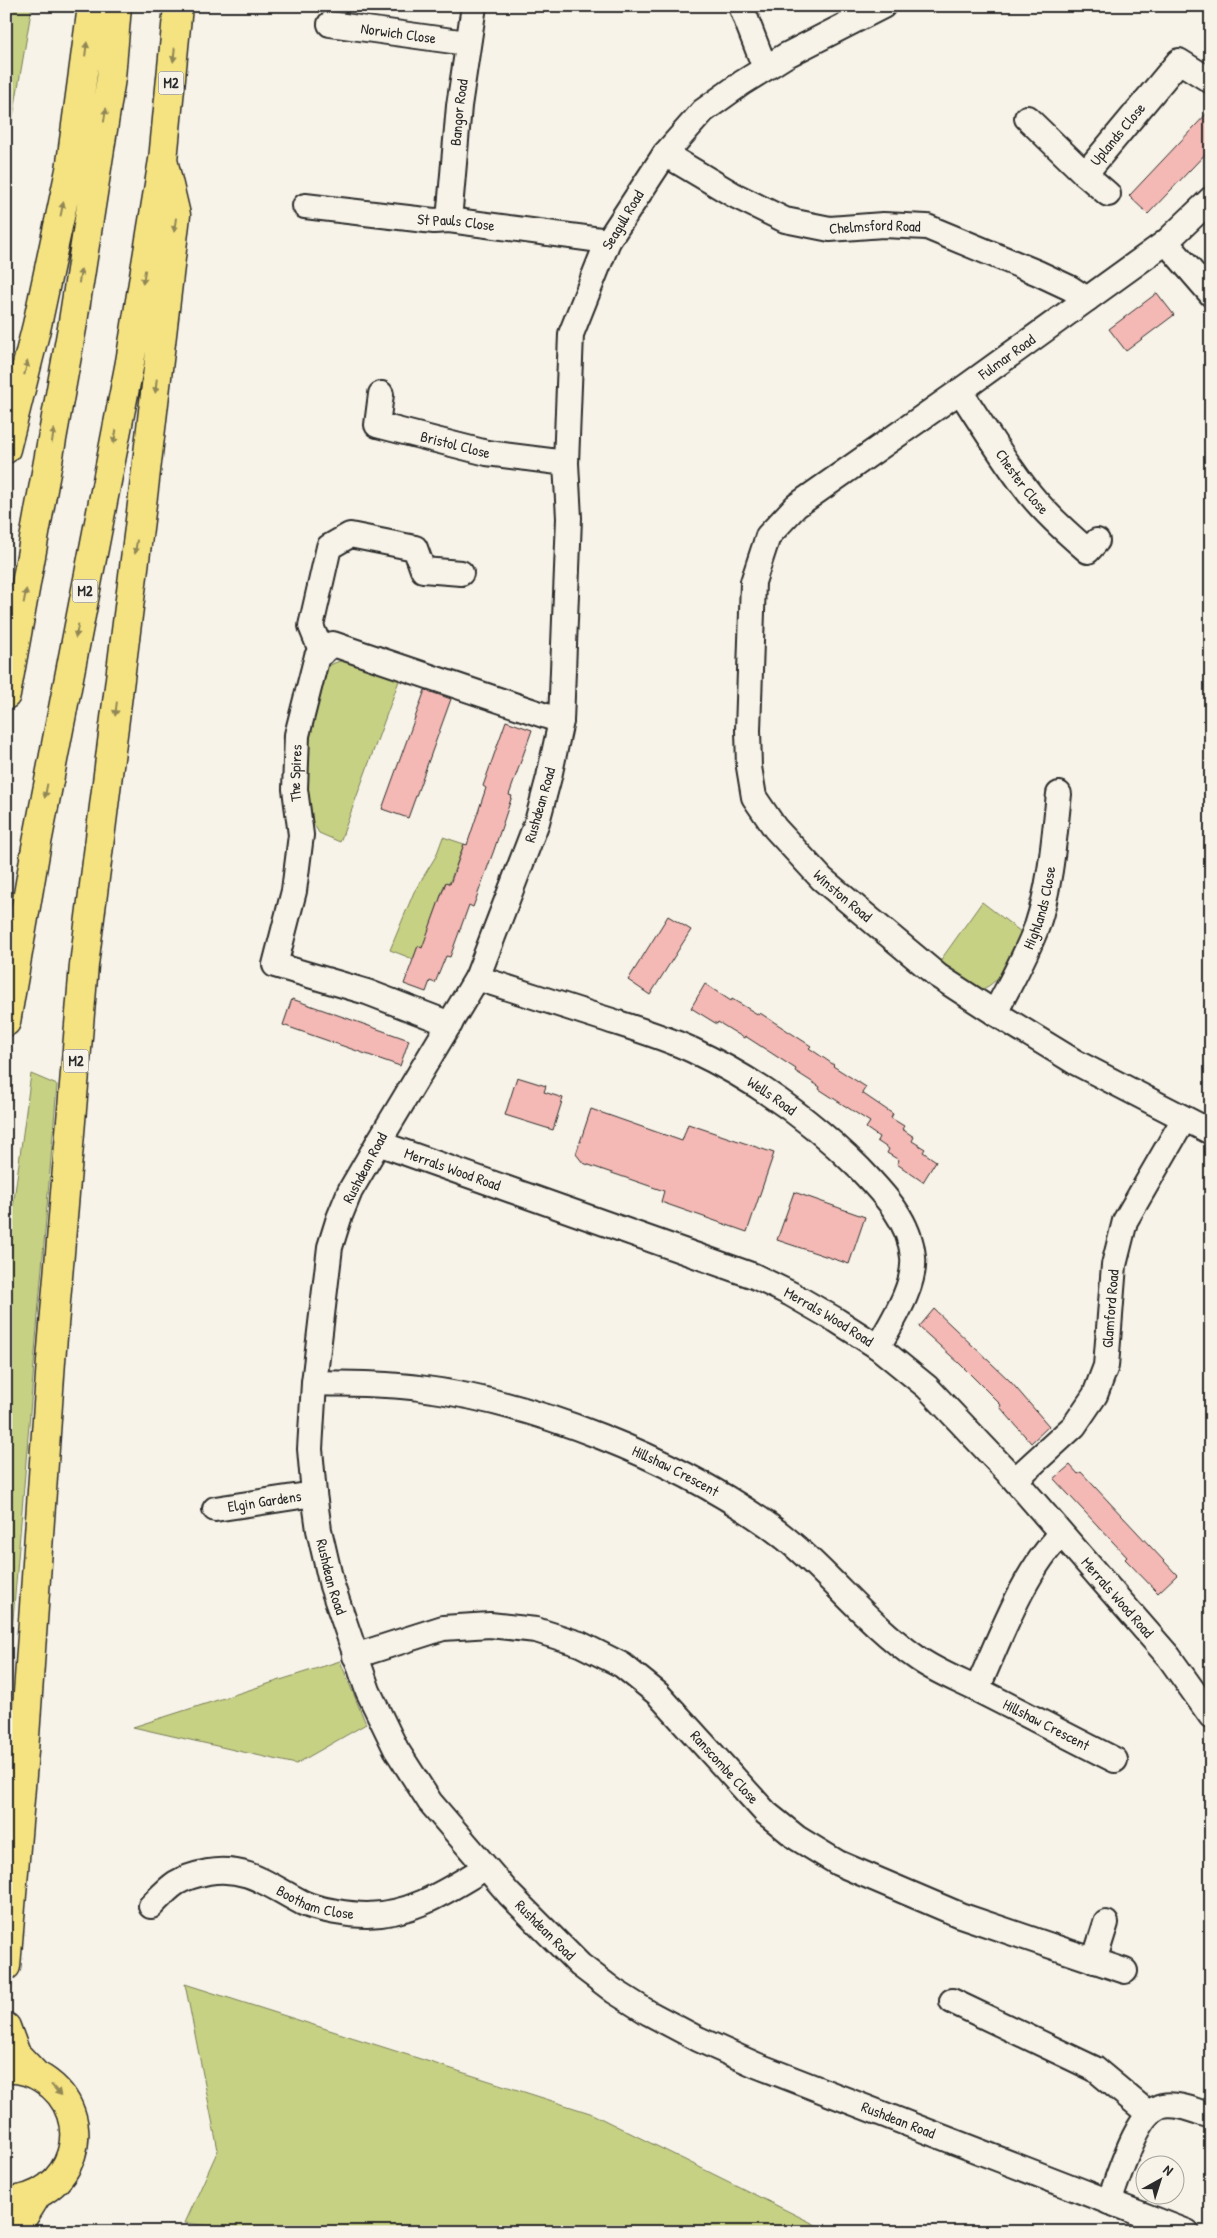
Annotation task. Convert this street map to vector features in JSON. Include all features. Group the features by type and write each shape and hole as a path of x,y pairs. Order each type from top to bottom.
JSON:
{"highway":[{"path":"6,449 37,326 70,170 92,6"},
{"path":"6,695 32,561 72,328 111,78 117,6"},
{"name":"M2","path":"6,1022 36,848 130,362 163,160 178,6"},
{"name":"M2","path":"6,1966 52,1352 84,965 176,215 163,160"},
{"path":"6,2027 16,2054 34,2074"},
{"path":"6,2069 14,2068 34,2074 53,2085 66,2102 74,2123 74,2144 68,2165 55,2182 37,2195 18,2201 6,2201"},
{"path":"14,2232 37,2195"}],"street":[{"name":"Bangor Road","path":"450,220 459,106 467,42 474,6"},
{"path":"740,6 765,68"},
{"name":"Seagull Road","path":"567,582 569,518 566,463 571,334 608,241 665,154 703,111 765,68 883,6"},
{"name":"Norwich Close","path":"330,24 467,42"},
{"name":"Uplands Close","path":"1027,118 1085,174 1179,61 1211,81"},
{"name":"Chelmsford Road","path":"665,154 734,195 785,220 830,229 883,225 927,227 1038,273 1070,288 1087,299"},
{"path":"1085,174 1108,194"},
{"name":"Fulmar Road","path":"796,506 960,392 1166,242 1211,199"},
{"name":"St Pauls Close","path":"305,206 434,221 450,220 608,241"},
{"path":"1166,242 1211,294"},
{"name":"Chester Close","path":"960,392 1013,471 1056,523 1088,551 1097,541"},
{"name":"Bristol Close","path":"381,394 377,424 487,453 566,463"},
{"name":"Winston Road","path":"796,506 768,536 753,582 748,730 749,767 754,796 775,828 822,879 938,976 1075,1062 1211,1132"},
{"path":"461,573 424,570 415,548 350,535 329,547 311,626 322,653 333,644 561,721"},
{"name":"Rushdean Road","path":"567,582 561,721 550,777 537,822 477,978 350,1191 330,1247 314,1383 310,1449 319,1530 332,1586 368,1691 396,1749 430,1802 509,1894 580,1965 614,1991 658,2018 698,2039 756,2065 1187,2232"},
{"name":"The Spires","path":"322,653 317,656 297,735 295,789 301,835 294,892 275,965 367,992 450,1024"},
{"name":"Highlands Close","path":"996,1013 1036,929 1043,907 1050,874 1059,794"},
{"name":"Wells Road","path":"477,978 646,1032 690,1049 735,1072 788,1106 834,1144 867,1176 899,1214 910,1234 914,1259 910,1282 900,1307 878,1348"},
{"name":"Glamford Road","path":"1015,1480 1074,1426 1095,1395 1106,1366 1114,1265 1125,1220 1184,1119"},
{"name":"Merrals Wood Road","path":"378,1142 754,1276 791,1294 878,1348 927,1387 1015,1480 1169,1657 1211,1716"},
{"name":"Hillshaw Crescent","path":"314,1383 417,1387 478,1398 556,1421 624,1447 694,1478 768,1525 820,1568 882,1632 919,1660 1116,1760"},
{"name":"Elgin Gardens","path":"215,1509 314,1494"},
{"path":"977,1690 1027,1581 1046,1551 1062,1535"},
{"name":"Ranscombe Close","path":"355,1656 443,1628 490,1625 536,1630 580,1644 622,1665 658,1694 766,1813 797,1838 838,1863 960,1915 1125,1971"},
{"name":"Bootham Close","path":"151,1906 176,1883 196,1874 221,1870 239,1871 304,1904 341,1913 367,1915 417,1906 485,1868"},
{"path":"1094,1961 1106,1923"},
{"path":"952,2001 1095,2069 1149,2114"},
{"path":"1109,2202 1139,2128 1149,2114 1161,2106 1180,2106 1211,2116"}],"green space":[{"path":"6,6 32,6 6,158"},
{"path":"347,660 400,678 340,842 319,833 304,808 307,760 318,684 328,667 336,662"},
{"path":"443,837 464,844 449,884 445,883 423,948 418,946 413,959 390,950 414,892 436,856"},
{"path":"982,902 1021,932 1001,974 995,981 980,990 966,984 940,961"},
{"path":"31,1074 57,1085 6,1704 6,1259"},
{"path":"340,1661 366,1724 296,1764 133,1727"},
{"path":"185,1984 590,2113 830,2232 264,2232 185,2223 218,2150"}],"building":[{"path":"1211,109 1211,148 1148,214 1129,196"},
{"path":"1157,293 1174,315 1126,351 1109,329"},
{"path":"425,690 451,699 408,818 382,809"},
{"path":"506,721 532,730 509,795 512,796 494,850 473,907 469,905 450,957 446,956 435,983 430,981 426,992 404,984 418,946 422,948 446,882 450,884 464,844 467,845 486,788 483,786"},
{"path":"668,916 691,930 650,995 628,980"},
{"path":"705,984 731,1001 732,999 759,1015 760,1013 811,1046 809,1048 833,1066 866,1087 862,1093 893,1114 891,1118 904,1126 902,1129 914,1137 912,1141 925,1149 923,1152 936,1161 923,1182 897,1164 899,1160 887,1153 889,1149 877,1141 879,1137 866,1128 870,1122 819,1089 820,1087 795,1071 796,1069 745,1036 744,1038 691,1008"},
{"path":"292,999 409,1040 400,1066 283,1025"},
{"path":"517,1077 546,1086 544,1092 563,1098 553,1130 505,1115"},
{"path":"591,1109 682,1141 688,1124 774,1153 747,1232 661,1202 664,1191 583,1163 576,1154"},
{"path":"794,1192 865,1217 849,1264 777,1240"},
{"path":"934,1309 1010,1381 1049,1426 1031,1443 1000,1407 1001,1405 919,1327"},
{"path":"1070,1465 1078,1474 1081,1472 1177,1575 1158,1593 1054,1479"}]}
